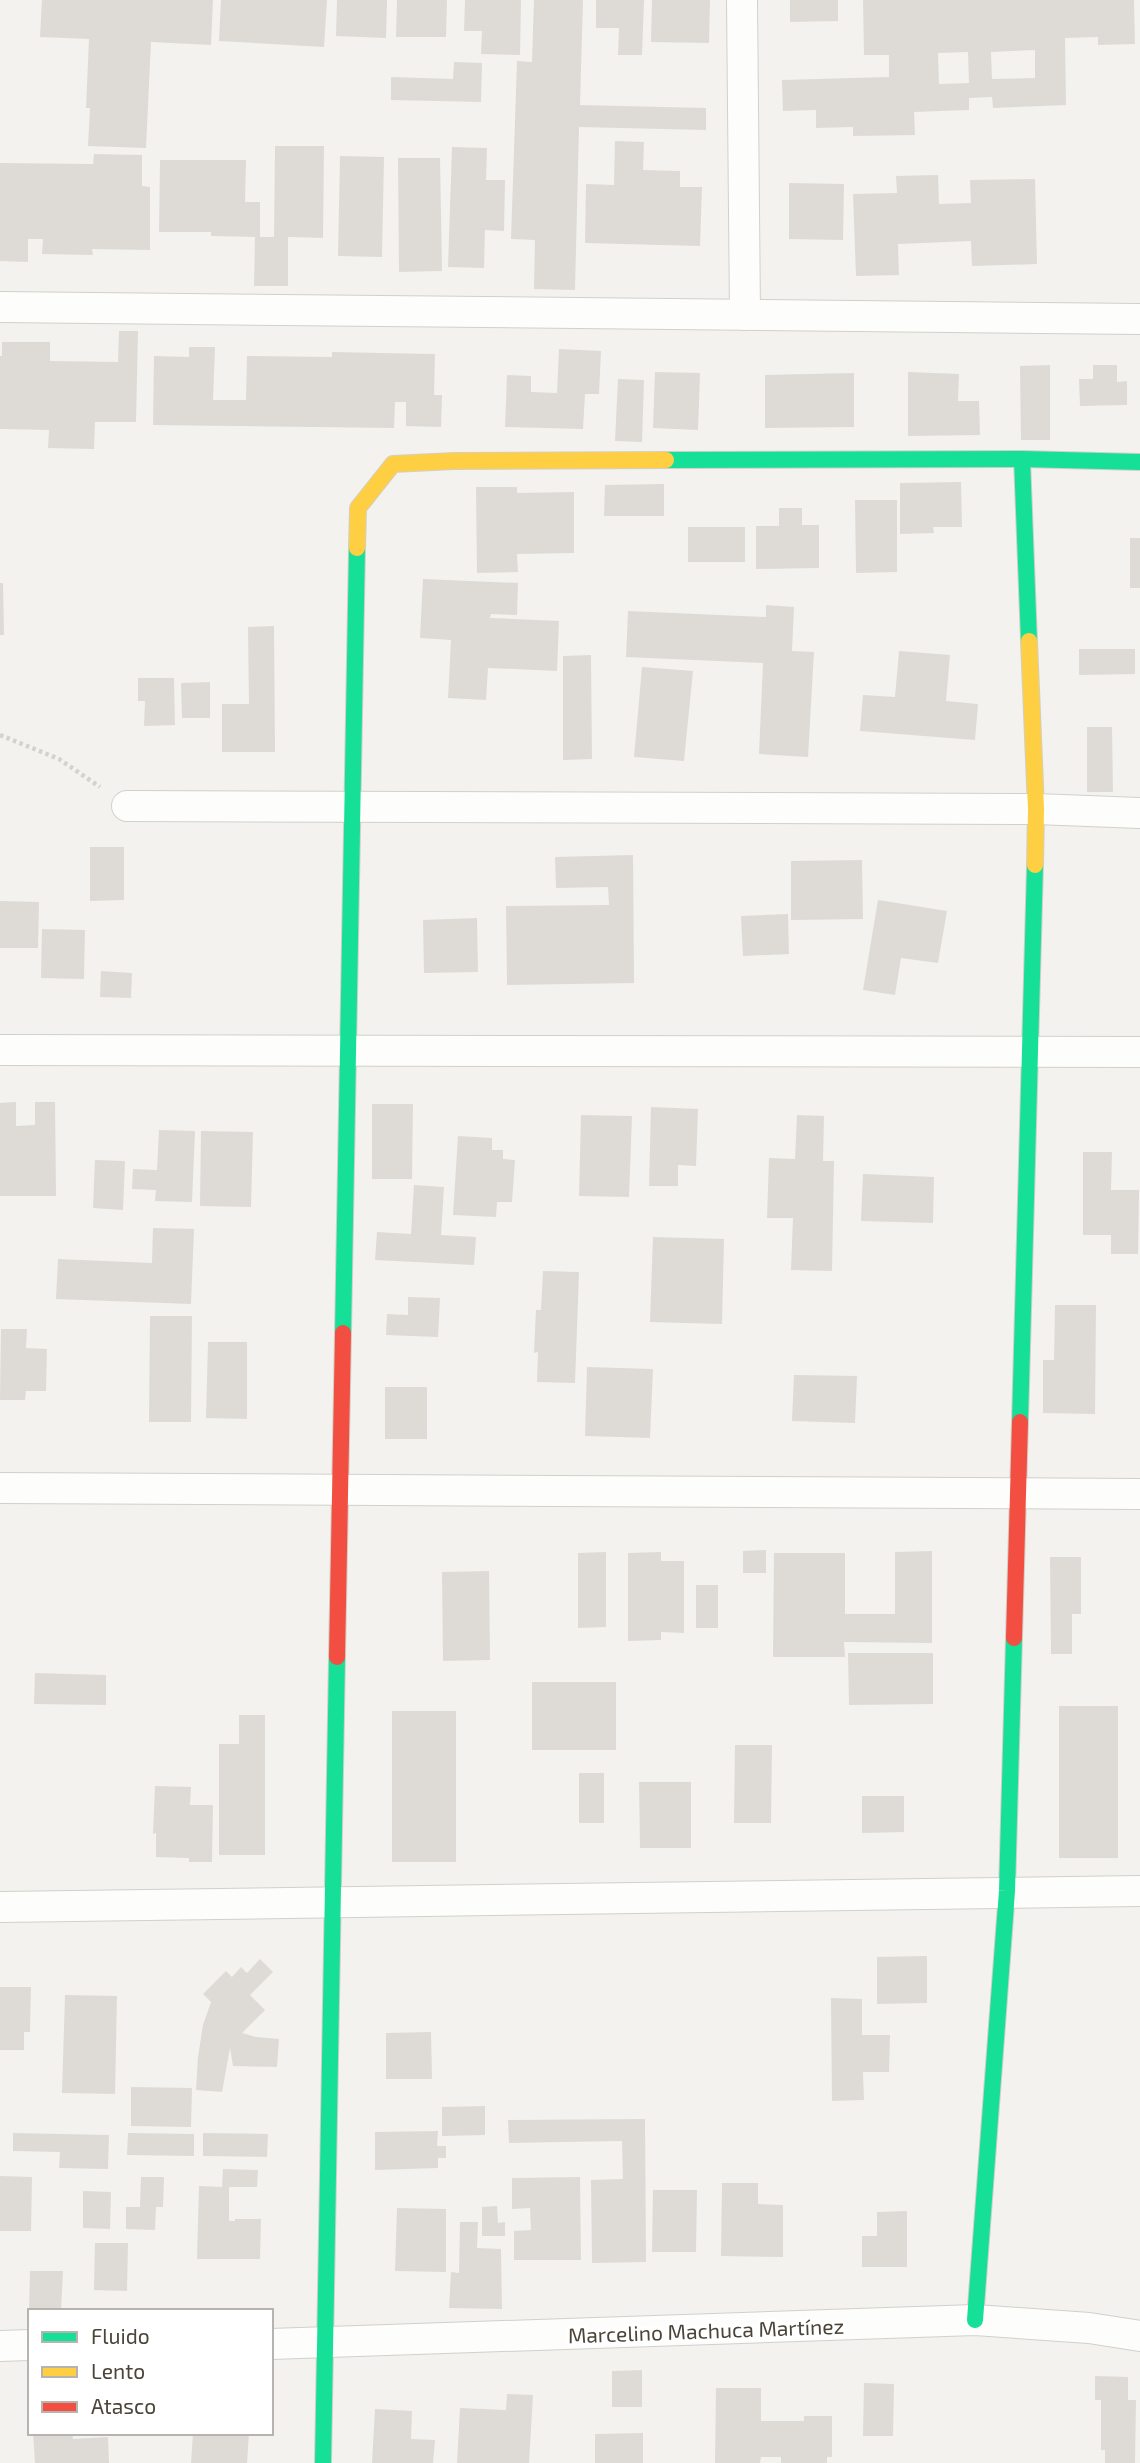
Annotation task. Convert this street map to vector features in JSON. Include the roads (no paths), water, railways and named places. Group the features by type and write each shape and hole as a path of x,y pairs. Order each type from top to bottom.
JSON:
{"street":[{"path":"742,0 745,315"},
{"path":"0,307 1140,319"},
{"path":"975,2320 1007,1891 1036,809 1022,459"},
{"path":"323,2463 358,508 393,464 468,461 1022,459 1140,462"},
{"path":"127,806 1036,809 1140,813"},
{"path":"0,1051 1140,1052"},
{"path":"0,1488 1140,1494"},
{"path":"0,1907 1140,1891"},
{"name":"Marcelino Machuca Martínez","path":"273,2344 975,2320 1089,2328 1140,2336"},
{"path":"0,2346 28,2345"}]}
